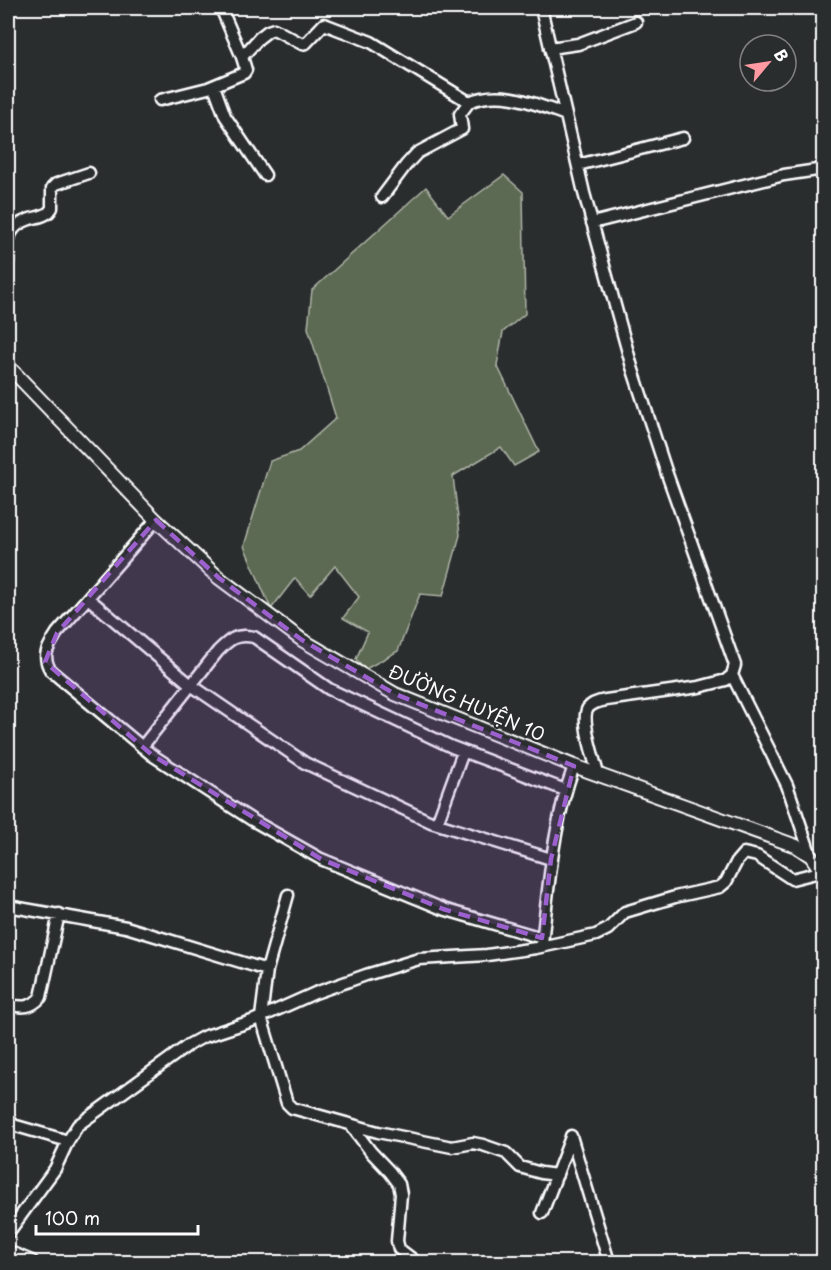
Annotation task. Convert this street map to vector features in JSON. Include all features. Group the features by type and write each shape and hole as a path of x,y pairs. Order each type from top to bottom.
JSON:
{"street":[{"path":"160,100 214,86 245,71 242,57 221,8"},
{"path":"541,8 592,223 632,367 735,666 732,675 726,680 699,687 606,700 589,707 586,711 585,722 598,774"},
{"path":"550,48 578,44 636,22"},
{"path":"242,57 268,31 274,29 302,44 306,43 320,26 328,24 371,42 469,102"},
{"path":"214,86 225,116 265,176"},
{"path":"382,197 417,153 462,129 460,114 469,102 496,97 523,99 566,115"},
{"path":"578,165 683,138"},
{"path":"592,223 784,175 824,169"},
{"path":"8,262 9,234 12,229 28,219 49,212 52,208 52,188 56,184 89,173"},
{"name":"ĐƯỜNG HUYỆN 10","path":"8,366 156,520 219,578 302,640 395,694 574,766 796,846 811,856 823,873"},
{"path":"156,520 57,633 47,650 45,662 51,671 142,747 252,820 321,859 443,909 542,943"},
{"path":"88,598 191,685 305,763 437,824 551,859"},
{"path":"142,747 231,638 244,635 254,637 329,689 463,752 565,790"},
{"path":"732,675 787,785 811,856"},
{"path":"437,824 463,752"},
{"path":"542,943 551,859 565,790 574,766"},
{"path":"8,1233 55,1169 74,1131 87,1118 203,1037 261,1017 326,989 419,959 486,955 603,932 625,912 720,887 726,882 744,853 757,856 792,879 823,873"},
{"path":"288,895 267,970 261,1017 287,1103 292,1108 378,1132 452,1147 473,1143 483,1145 506,1153 520,1167 557,1175"},
{"path":"8,906 126,927 267,970"},
{"path":"8,1005 27,1008 41,997 59,915"},
{"path":"8,1117 13,1125 68,1141"},
{"path":"351,1124 371,1152 399,1184 401,1194 397,1241 399,1249 416,1263"},
{"path":"542,1213 571,1137 609,1263"},
{"path":"12,1256 32,1263"}],"highlighted area":[{"path":"156,520 219,578 302,640 395,694 574,766 551,859 542,938 443,909 321,859 152,755 45,662 57,633"}],"green space":[{"path":"504,175 523,192 525,314 503,332 497,365 539,452 514,466 501,447 453,476 460,535 443,596 420,594 398,651 364,670 356,659 368,632 343,618 359,597 335,566 310,595 295,578 271,609 244,546 270,461 299,451 336,418 308,328 312,290 426,187 448,216"}]}
